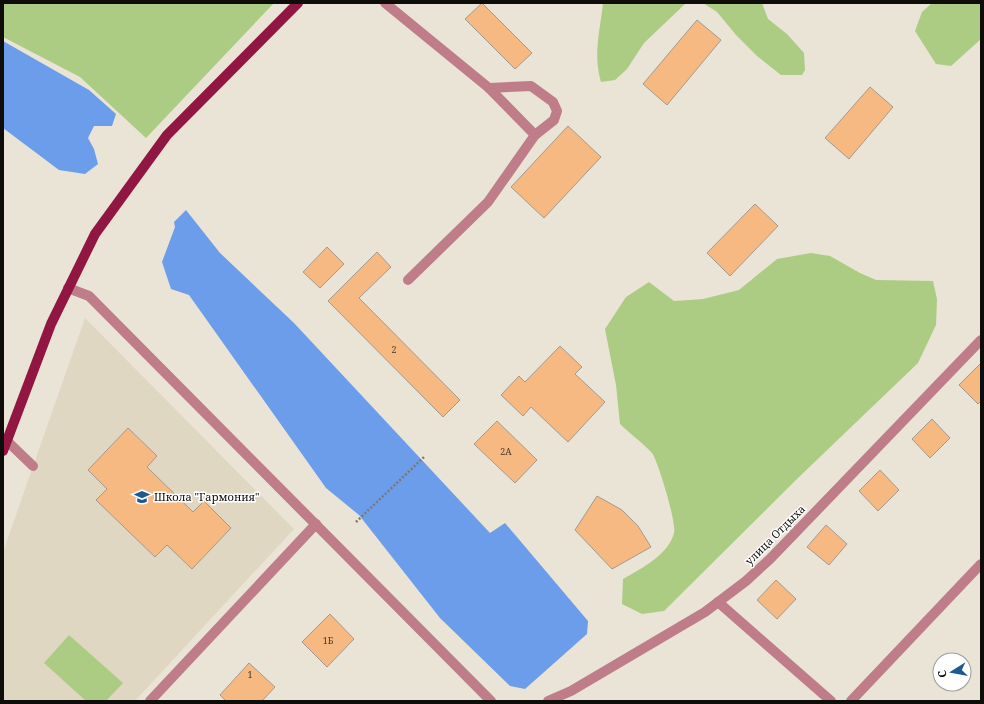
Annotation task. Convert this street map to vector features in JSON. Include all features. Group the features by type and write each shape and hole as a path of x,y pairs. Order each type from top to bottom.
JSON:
{"main road":[{"path":"3,451 51,324 95,234 167,135 298,3"}],"street":[{"path":"386,3 489,88 535,135"},
{"path":"408,280 488,202 535,135 554,120 557,111 553,102 531,86 489,88"},
{"path":"68,288 89,296 491,701"},
{"name":"улица Отдыха","path":"548,701 571,691 705,612 746,581 770,559 981,340"},
{"path":"7,441 33,466"},
{"path":"150,701 316,524"},
{"path":"851,701 981,564"},
{"path":"718,602 828,700"}],"path":[{"path":"356,522 424,457"}],"shaded area":[{"name":"Школа \"Гармония\"","path":"85,318 294,529 135,701 3,701 3,552"}],"green space":[{"path":"3,3 274,3 146,138 80,77 3,37"},
{"path":"603,3 688,3 685,4 644,43 627,69 615,80 601,82 597,52"},
{"path":"703,3 762,3 768,19 787,34 804,53 805,70 802,75 781,75 757,56 736,35 717,12"},
{"path":"932,3 981,3 981,39 951,66 936,64 915,31 922,12"},
{"path":"811,253 830,256 876,280 933,281 937,299 936,325 918,363 799,477 664,611 642,614 622,604 623,579 646,566 666,548 671,541 674,533 674,527 673,518 655,458 645,446 620,424 616,385 605,329 626,297 649,282 674,301 703,299 739,290 777,259"},
{"path":"69,635 123,683 106,701 86,701 44,663"}],"water":[{"path":"3,41 89,90 116,114 112,126 94,126 88,138 94,149 98,164 85,174 59,170 3,128"},
{"path":"186,210 220,253 294,323 490,533 505,523 588,621 587,634 525,689 510,686 440,618 359,515 326,488 189,295 171,289 162,262 175,227 174,222"}],"building":[{"path":"482,3 532,53 515,69 465,19"},
{"path":"697,20 721,40 667,105 643,84"},
{"path":"870,87 893,107 849,159 825,138"},
{"path":"568,126 601,157 544,218 511,187"},
{"path":"755,204 778,226 730,276 707,253"},
{"path":"327,247 344,264 320,288 303,272"},
{"path":"377,252 391,267 359,298 460,400 443,417 328,301"},
{"path":"560,346 582,367 575,374 605,402 568,442 531,407 523,416 501,395 519,376 525,382"},
{"path":"981,363 981,401 978,404 959,385"},
{"path":"932,419 950,438 930,458 912,439"},
{"path":"497,421 537,460 515,483 474,444"},
{"path":"128,428 157,456 147,467 193,512 204,501 231,528 192,569 167,545 155,557 96,500 107,489 88,470"},
{"path":"880,470 899,490 878,511 859,491"},
{"path":"597,496 622,510 638,526 651,547 612,569 575,530"},
{"path":"826,525 847,544 829,565 807,547"},
{"path":"776,580 796,599 777,619 757,600"},
{"path":"330,614 354,639 327,667 302,642"},
{"path":"249,663 275,687 262,701 226,701 220,695"}],"place":[{"name":"Школа \"Гармония\"","path":"142,497"}]}
